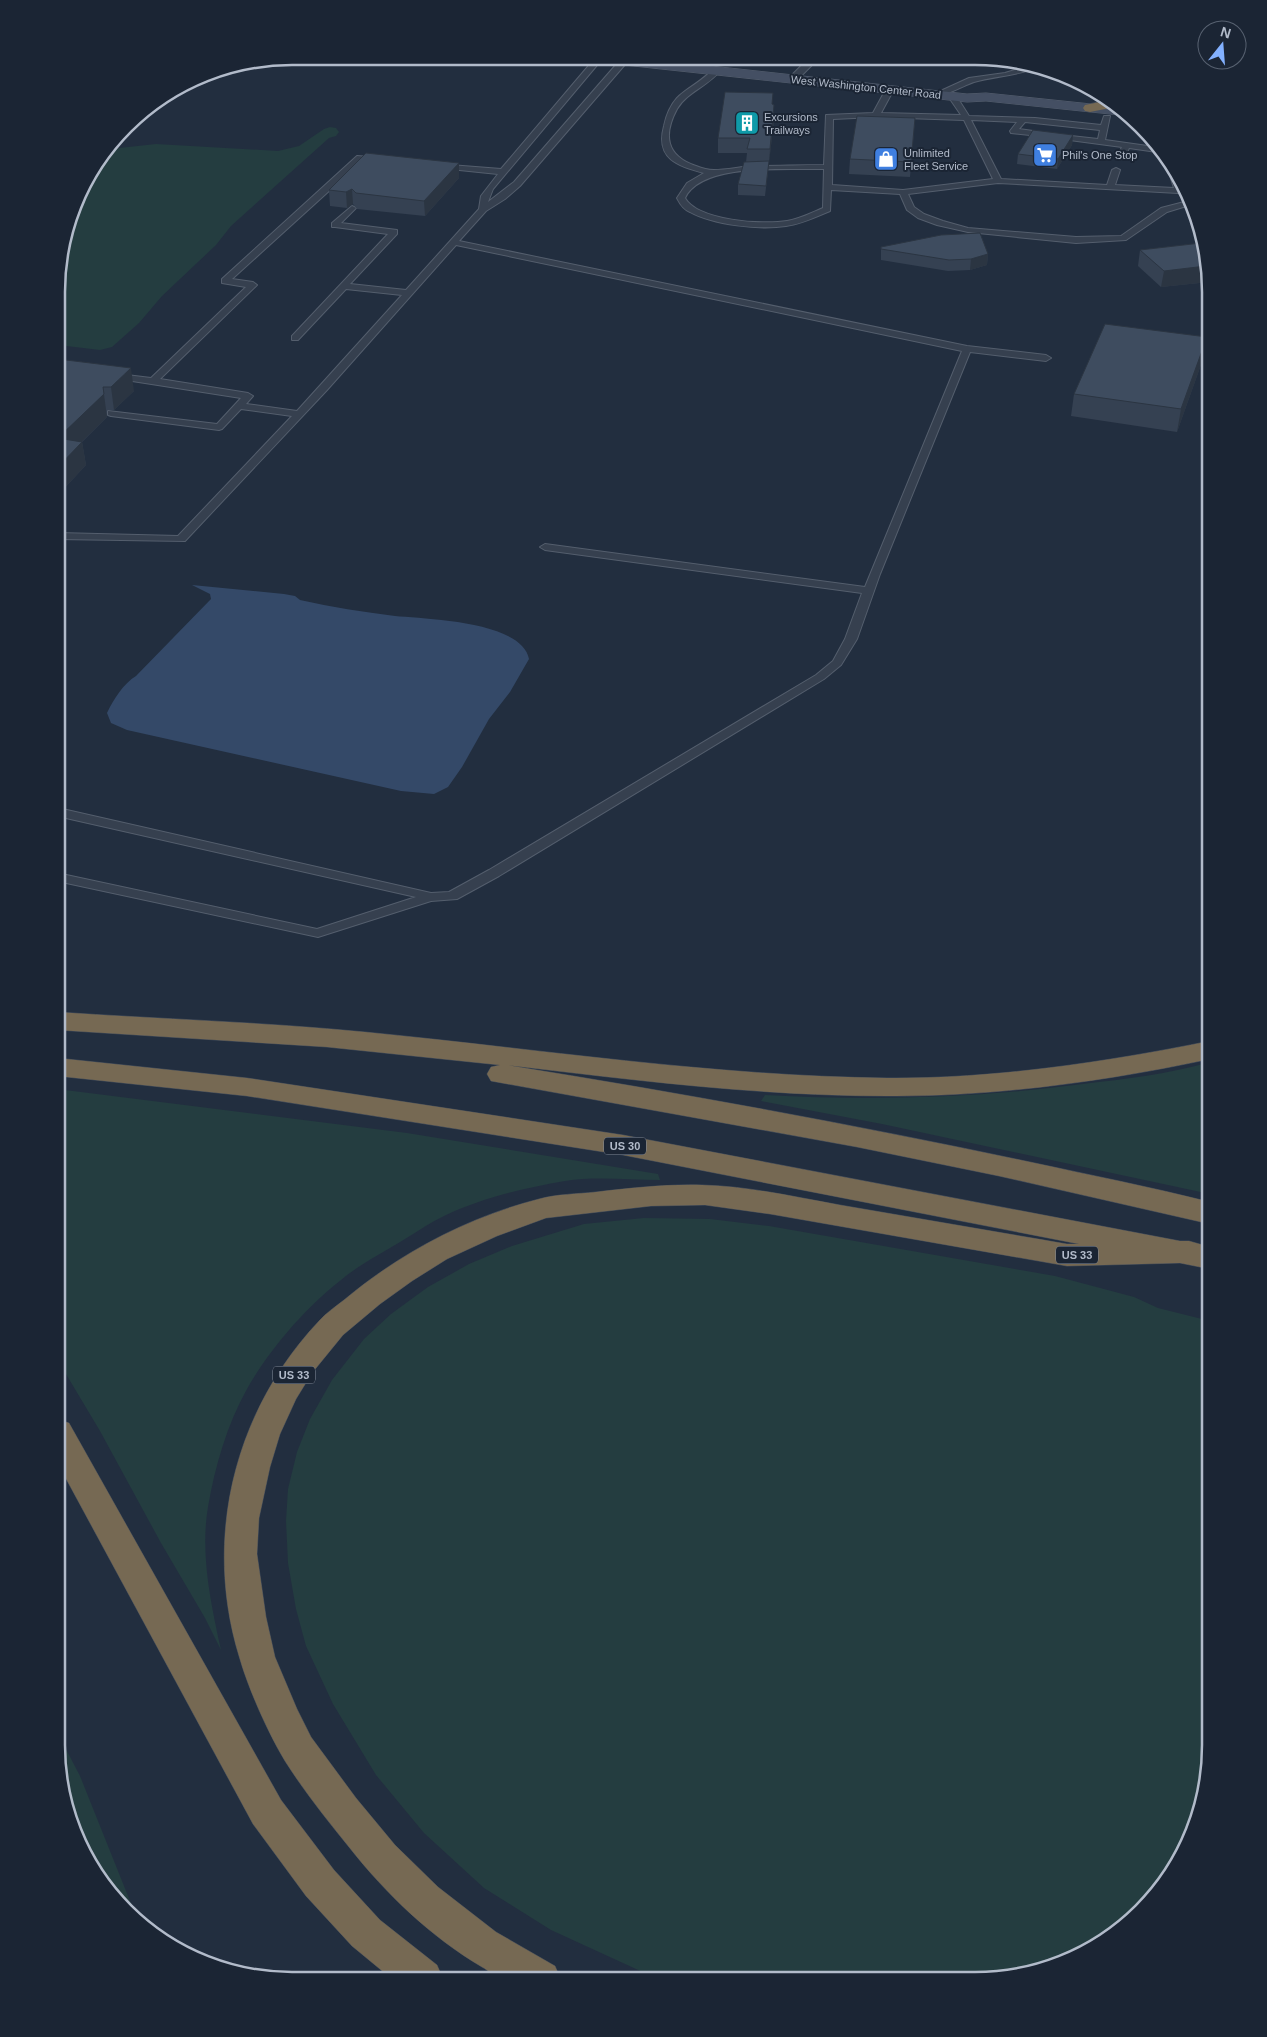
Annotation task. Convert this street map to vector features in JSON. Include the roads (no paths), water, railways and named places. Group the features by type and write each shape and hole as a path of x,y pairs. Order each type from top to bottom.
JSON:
{"highway":[{"path":"1090,108 1104,105"},
{"path":"65,1022 247,1031 345,1039 742,1081 890,1087 973,1083 1078,1073 1169,1059 1202,1052"},
{"path":"95,1024 464,1068 635,1095 976,1160 1202,1210"},
{"name":"US 30","path":"65,1068 247,1087 613,1144 1200,1255"},
{"name":"US 33","path":"528,1972 482,1944 424,1900 380,1858 342,1810 298,1749 280,1713 257,1657 248,1617 240,1554 242,1518 253,1467 263,1434 282,1395 301,1364 332,1328 369,1296 408,1268 436,1251 486,1228 543,1208 651,1196 705,1195 770,1203 1067,1255 1200,1255"},
{"path":"65,1446 267,1812 320,1883 366,1933 414,1972"}],"main road":[{"name":"West Washington Center Road","path":"661,65 890,90 952,96 986,96 1111,110"},
{"name":"West Washington Center Road","path":"952,96 1104,131 1128,124"}],"lane":[{"path":"483,209 485,196 588,65"},
{"path":"65,536 181,539 299,414 483,209 502,197 517,184 621,65"},
{"path":"793,79 807,65"},
{"path":"998,181 967,119 952,96 972,80 1006,75 1022,70"},
{"path":"712,173 684,164 671,156 665,148 664,138 668,118 679,102 690,90 701,85 716,71"},
{"path":"876,115 890,90"},
{"path":"828,167 740,169 712,173 694,181 684,190 682,198 685,206 701,214 723,220 781,225 808,219 826,209 828,167 830,117 876,115 1020,123 1035,120 1104,131 1126,146 1152,149"},
{"path":"1020,123 1014,131 1032,130"},
{"path":"1064,134 1104,131"},
{"path":"1121,157 1126,146"},
{"path":"153,381 253,285 225,281 360,158 388,161"},
{"path":"427,164 504,172"},
{"path":"1110,187 1116,170"},
{"path":"827,188 903,192 998,181 1178,191"},
{"path":"903,192 910,208 921,216 940,223 968,230 1076,240 1123,238 1164,210 1185,204"},
{"path":"295,338 394,232 335,225 352,208"},
{"path":"454,242 967,349 1046,358"},
{"path":"343,286 408,293"},
{"path":"65,814 431,896 452,896 494,873 820,677 837,663 851,639 868,591 967,349"},
{"path":"105,374 248,396 219,427 111,413"},
{"path":"239,406 299,414"},
{"path":"545,547 868,591"},
{"path":"65,879 318,933 431,896"}],"water":[{"path":"192,585 284,594 295,596 300,600 348,609 471,624 492,629 509,637 523,646 529,659 510,692 489,719 462,767 448,787 434,794 401,791 127,730 111,723 107,713 123,687 211,599 210,594"}],"place":[{"name":"Excursions Trailways","path":"747,123"},
{"name":"Phil's One Stop","path":"1045,155"},
{"name":"Unlimited Fleet Service","path":"886,159"}]}
